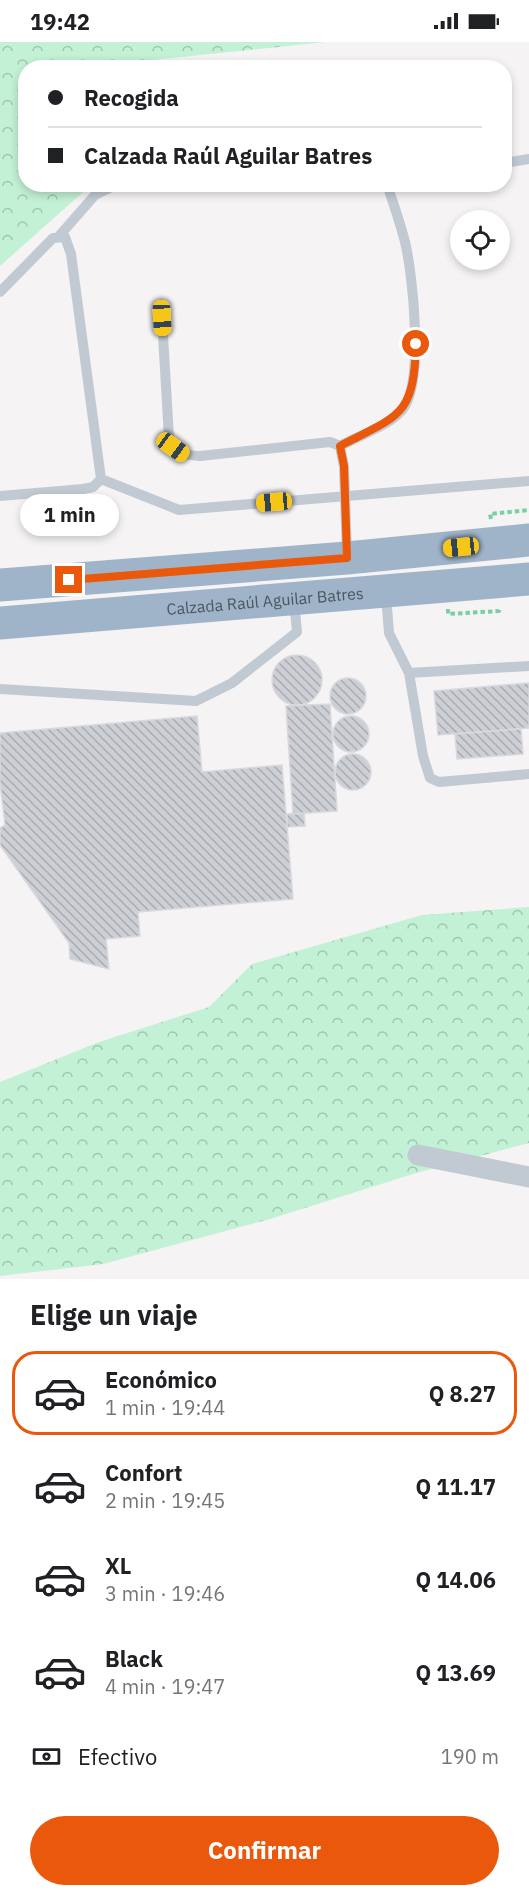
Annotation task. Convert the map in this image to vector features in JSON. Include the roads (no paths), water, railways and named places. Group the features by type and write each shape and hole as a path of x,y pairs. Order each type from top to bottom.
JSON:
{"highway":[{"path":"0,585 347,558 529,540"},
{"name":"Calzada Raúl Aguilar Batres","path":"0,623 529,580"}],"street":[{"path":"418,1155 529,1176"}],"lane":[{"path":"512,162 529,159"},
{"path":"0,292 53,238 60,235 95,195 101,192"},
{"path":"162,318 169,438 173,447 183,455 200,456 330,442 340,446 395,418 410,397 415,377 416,344 405,244 389,192"},
{"path":"0,496 83,489 93,487 101,478 71,254 69,243 65,237 60,235"},
{"path":"340,446 345,497 347,558"},
{"path":"101,478 179,510 529,481"},
{"path":"529,580 529,588"},
{"path":"386,591 389,633 409,673 423,756 430,778 440,782 529,774"},
{"path":"0,689 195,701 232,683 297,632 294,599"},
{"path":"409,673 529,666"}]}
